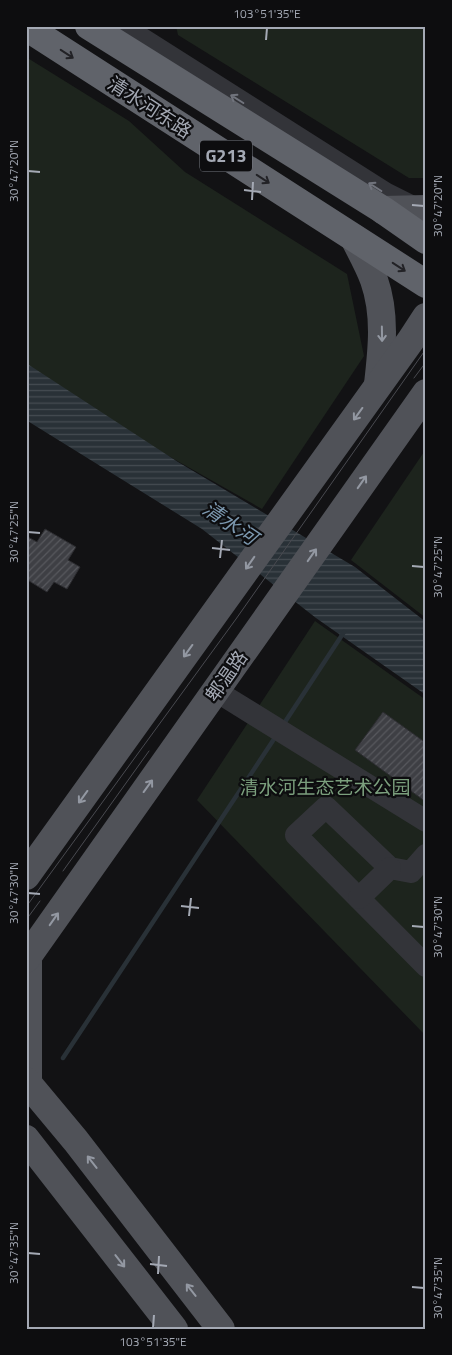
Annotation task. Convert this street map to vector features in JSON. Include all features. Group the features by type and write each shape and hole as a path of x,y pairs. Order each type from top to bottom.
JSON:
{"highway":[{"name":"清水河东路","path":"89,26 120,30 426,240"},
{"name":"清水河东路","path":"26,27 426,284"}],"main road":[{"path":"383,210 422,209"},
{"path":"354,238 374,281 382,317 382,343 378,386"},
{"path":"26,876 378,386 426,316"},
{"name":"郫温路","path":"27,958 426,393"},
{"path":"27,958 27,1091 198,1329"},
{"path":"27,1091 76,1141 221,1329"},
{"path":"26,1139 174,1329"},
{"path":"26,1166 150,1329"}],"street":[{"path":"120,30 386,193 422,209"},
{"path":"216,691 426,821"},
{"path":"426,855 411,872 390,868 326,807 296,835 426,966"},
{"path":"359,898 390,868"}],"green space":[{"path":"176,26 426,26 426,178 409,178 178,35"},
{"path":"26,57 129,121 185,172 347,274 364,356 262,509 158,450 26,364"},
{"path":"426,449 426,618 351,560"},
{"name":"清水河生态艺术公园","path":"315,621 426,700 426,1036 197,800"}],"water":[{"name":"清水河","path":"26,363 178,462 355,567 426,622 426,695 316,618 202,529 26,420"}],"building":[{"path":"45,529 76,547 68,560 80,567 67,589 54,582 47,592 26,579 26,536 37,542"},
{"path":"383,712 426,743 426,802 355,750"}],"waterway":[{"path":"283,725 344,632"},
{"path":"63,1058 276,736"}],"tram line":[{"path":"26,907 236,619 426,349"},
{"path":"414,378 426,362"},
{"path":"63,871 149,751"},
{"path":"26,920 40,901"}]}
